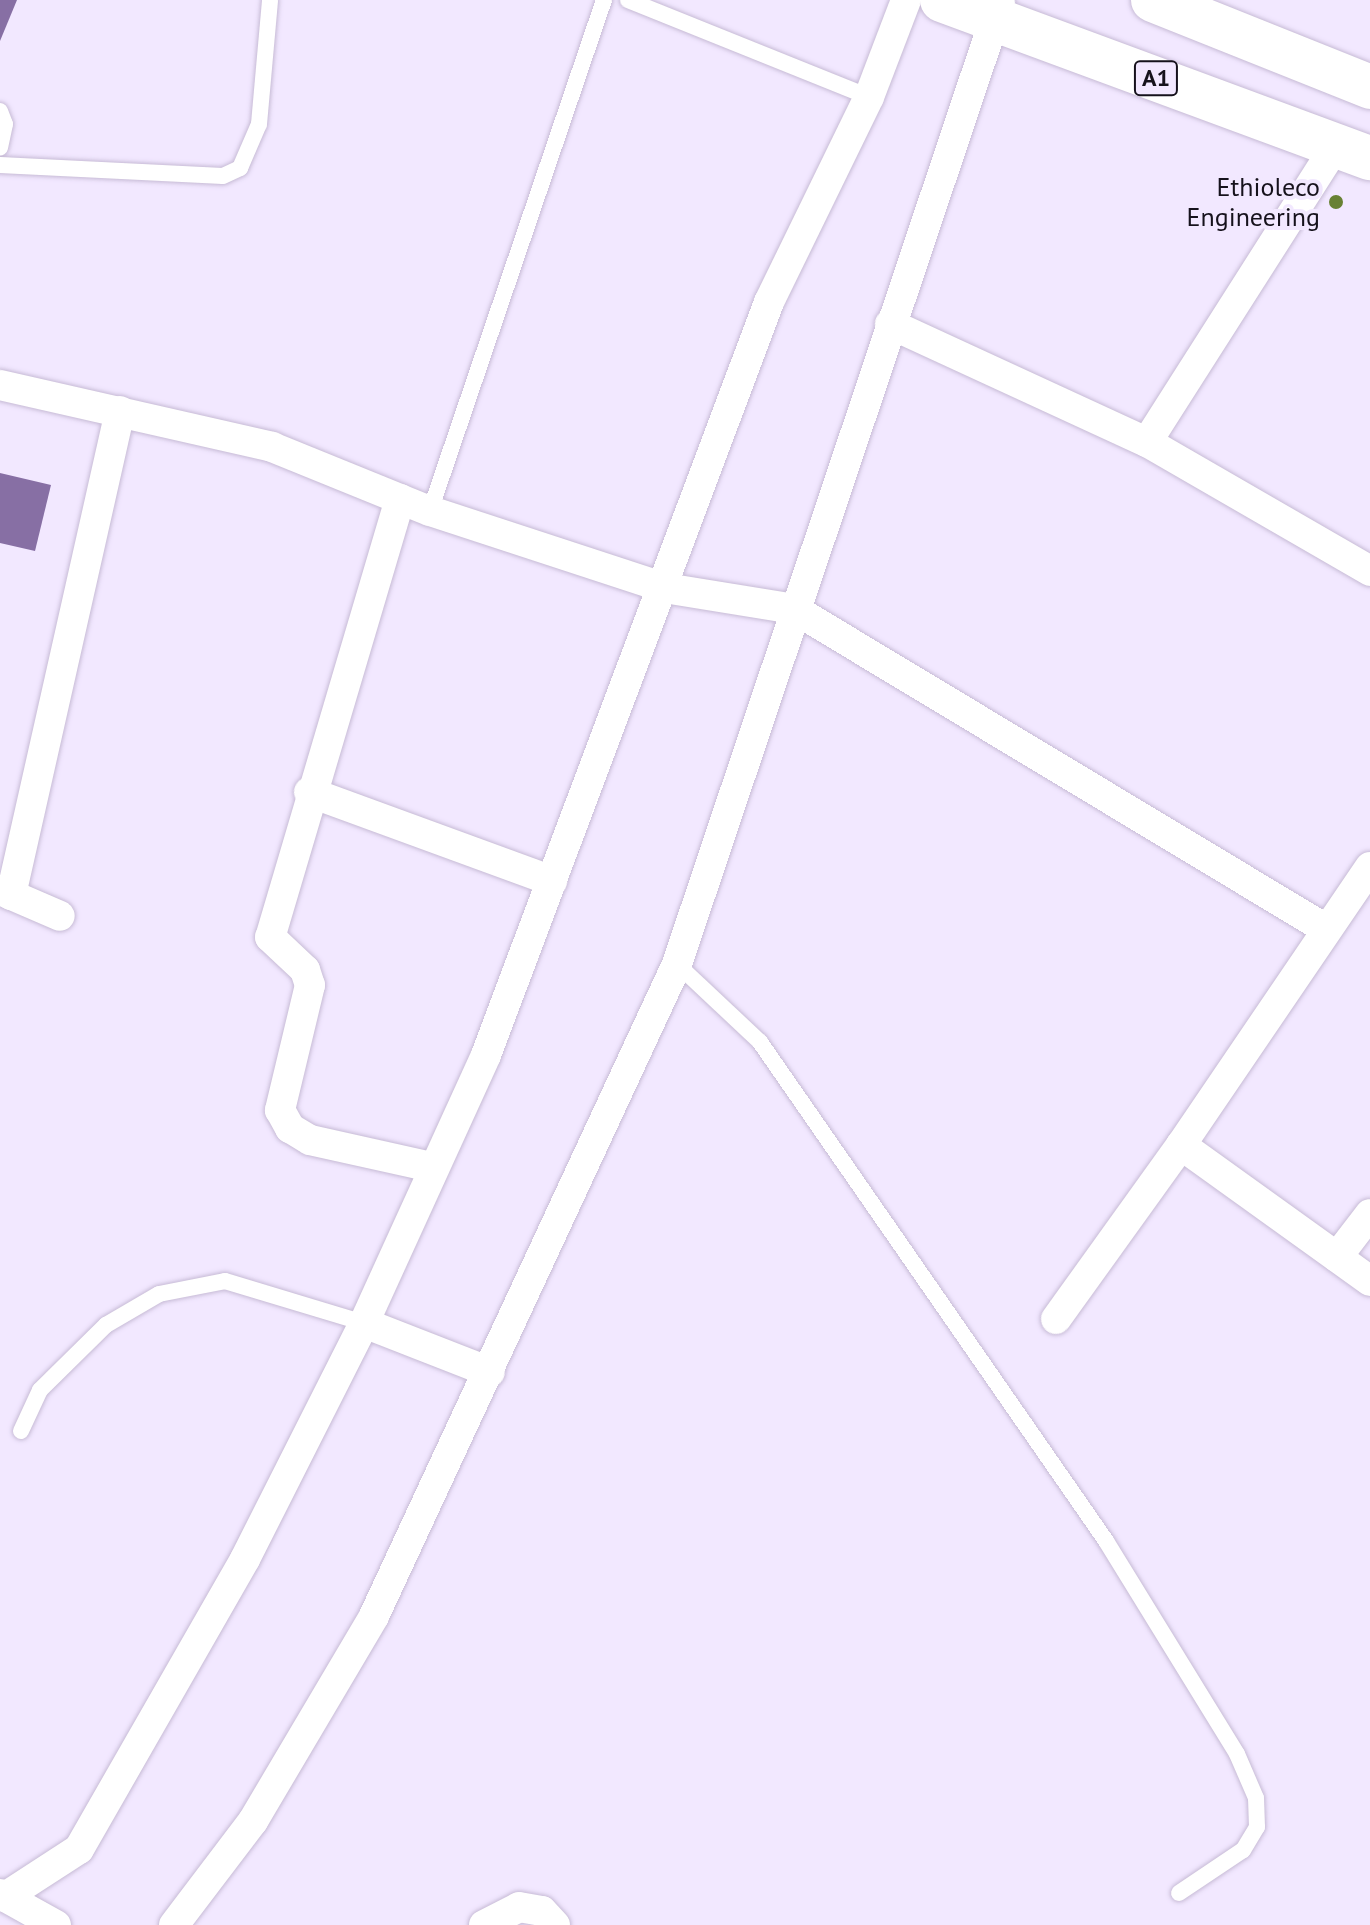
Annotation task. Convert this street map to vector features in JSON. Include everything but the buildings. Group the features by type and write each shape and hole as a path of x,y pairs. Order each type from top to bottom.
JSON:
{"main road":[{"name":"A1","path":"942,0 997,9 1353,151"},
{"path":"1153,0 1370,87"}],"street":[{"path":"2,1895 79,1849 245,1559 364,1323 432,1167 486,1055 665,588 769,302 869,97 906,0"},
{"path":"174,1925 253,1821 374,1616 677,964 997,9"},
{"path":"1147,442 1353,151"},
{"path":"890,324 1147,442 1370,571"},
{"path":"0,385 272,447 430,511 665,588 794,609 1326,929"},
{"path":"60,916 6,892 120,411"},
{"path":"400,499 309,792 270,937 305,970 310,985 280,1110 290,1128 310,1140 432,1167"},
{"path":"309,792 552,881"},
{"path":"1056,1319 1181,1145 1370,867"},
{"path":"1181,1145 1370,1281"},
{"path":"1337,1257 1370,1214"},
{"path":"364,1323 490,1372"},
{"path":"2,1895 56,1925"},
{"path":"484,1925 519,1907 542,1911 555,1925"}],"lane":[{"path":"0,165 223,176 240,168 259,124 270,0"},
{"path":"430,511 604,0"},
{"path":"628,0 869,97"},
{"path":"0,111 5,124 0,147"},
{"path":"677,964 760,1042 1106,1541 1237,1754 1256,1798 1257,1827 1243,1850 1179,1893"},
{"path":"21,1431 40,1390 106,1325 159,1294 225,1281 364,1323"}],"place":[{"name":"Ethioleco Engineering","path":"1336,202"}]}
